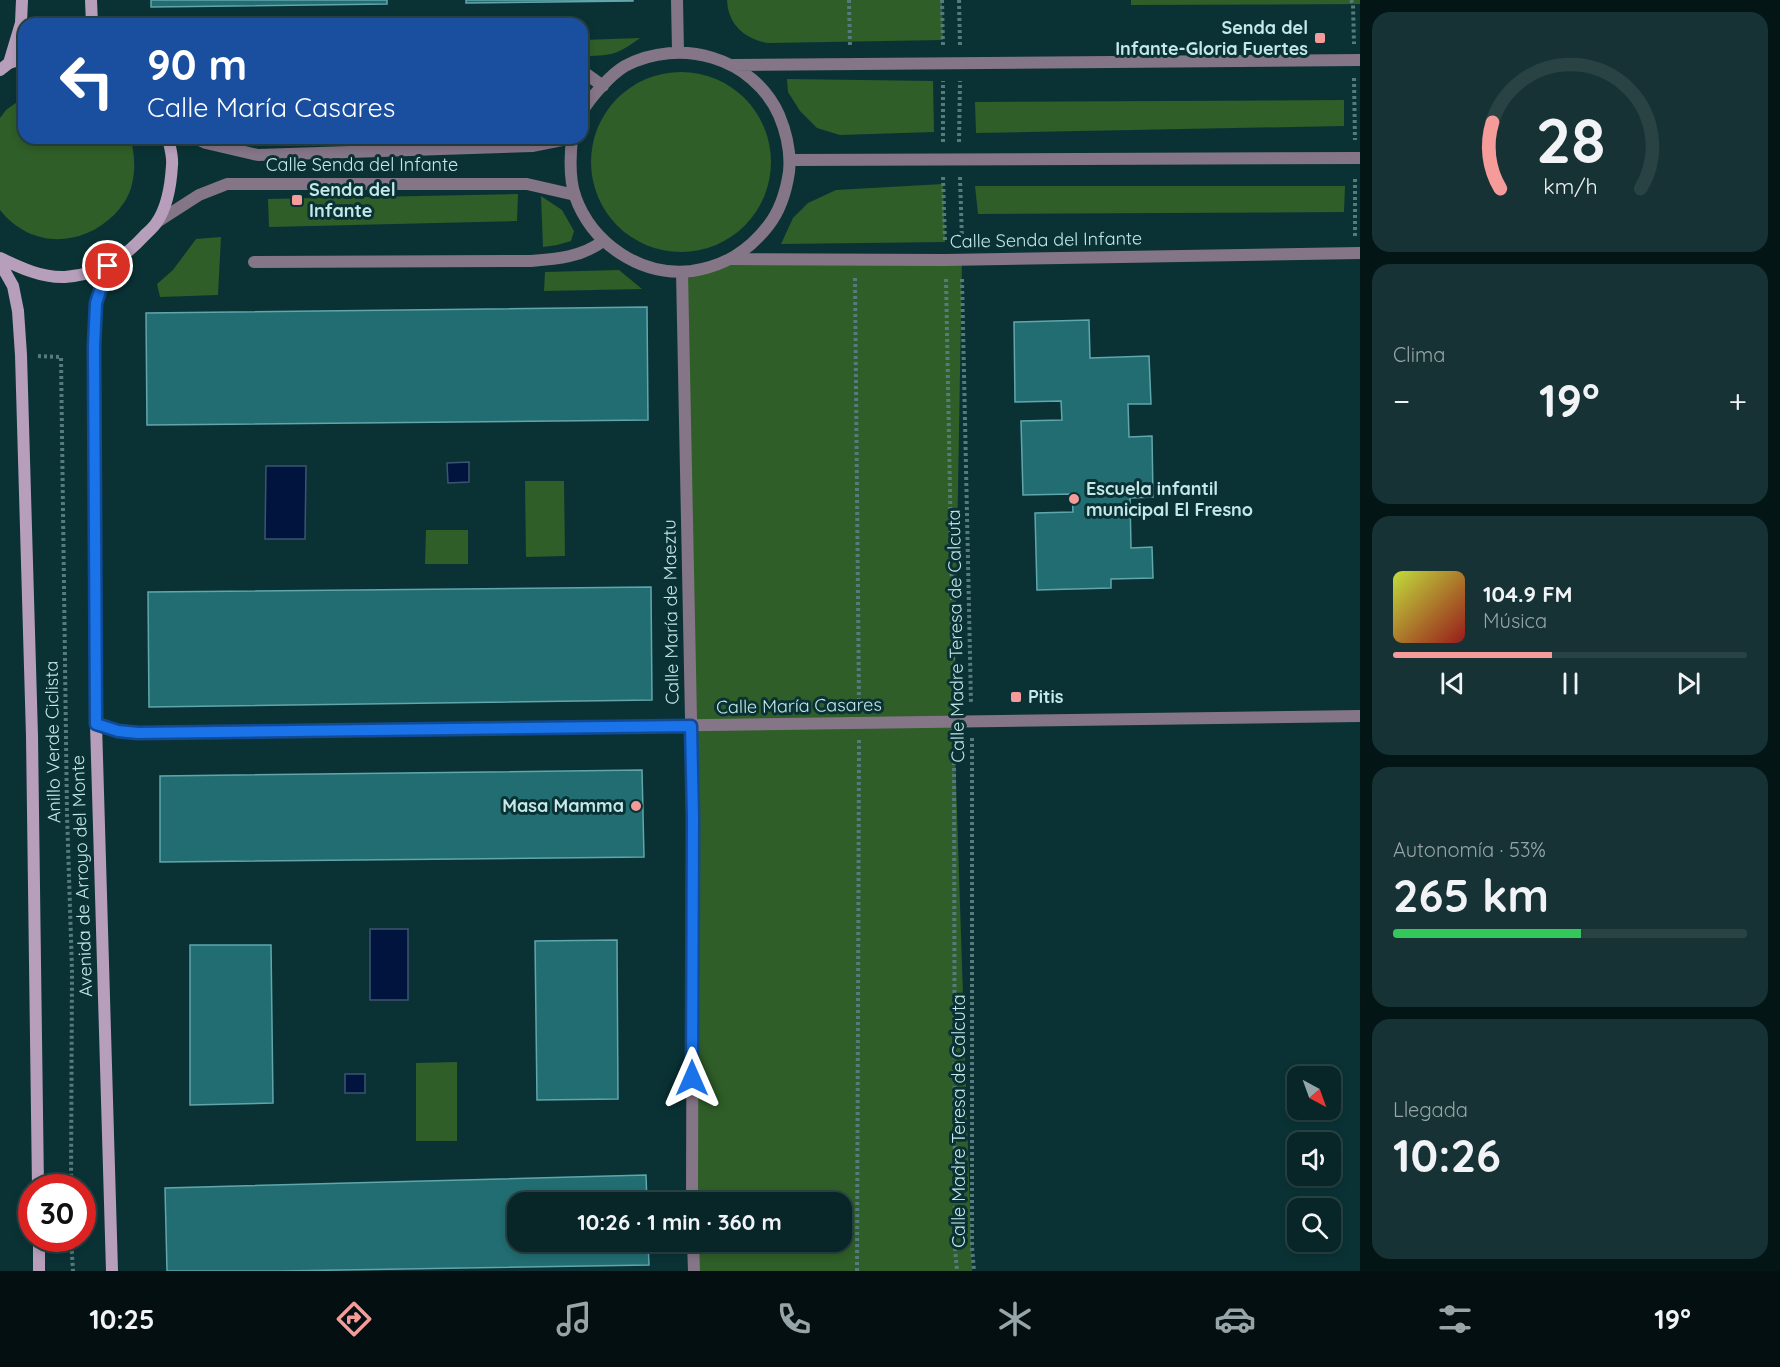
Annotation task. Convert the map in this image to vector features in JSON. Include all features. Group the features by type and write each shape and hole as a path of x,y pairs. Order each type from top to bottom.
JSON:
{"street":[{"path":"21,18 22,0"},
{"path":"91,0 92,18"},
{"path":"678,0 678,51"},
{"path":"5,67 18,31"},
{"path":"572,144 570,167 575,195 586,220 603,241 627,259 653,269 682,272 708,268 732,259 756,241 775,217 787,190 790,160 786,131 774,105 756,82 733,65 707,55 678,51 650,56 623,67 588,105"},
{"path":"733,65 1357,60"},
{"path":"588,75 603,86"},
{"path":"0,258 42,275 64,277 87,274 108,266 126,255 157,222 166,201 173,163 169,144"},
{"name":"Calle Senda del Infante","path":"210,144 258,155 542,144"},
{"path":"790,160 1358,158"},
{"name":"Calle Senda del Infante","path":"157,222 199,195 227,184 527,184 575,195"},
{"path":"255,261 531,261 566,258 592,250 603,241"},
{"name":"Calle Senda del Infante","path":"732,259 945,260 1357,253"},
{"path":"0,263 13,286 18,311 21,356 32,736 38,1174"},
{"name":"Avenida de Arroyo del Monte","path":"108,266 96,303 94,346 96,724 112,1271"},
{"name":"Calle María de Maeztu","path":"682,272 693,818 692,1192"},
{"name":"Calle María Casares","path":"96,724 118,731 138,733 1360,716"},
{"path":"39,1252 39,1271"},
{"path":"693,1252 694,1271"}],"path":[{"path":"849,0 850,64"},
{"path":"942,0 942,160 954,721 955,1248 957,1271"},
{"name":"Calle Madre Teresa de Calcuta","path":"959,0 959,159 971,720 974,1271"},
{"path":"1351,0 1357,60 1357,253"},
{"path":"855,259 859,723 857,1271"},
{"name":"Anillo Verde Ciclista","path":"21,356 61,357 67,814 72,970 71,1174"},
{"path":"72,1252 73,1271"}],"green space":[{"path":"727,0 942,0 943,40 768,43 752,38 734,24"},
{"path":"1131,0 1360,0 1360,4 1131,5"},
{"path":"640,38 625,48 600,56 588,56 588,40"},
{"path":"681,72 699,73 716,78 745,98 765,127 770,144 770,180 765,197 745,226 716,246 699,251 681,252 663,251 646,246 617,226 597,197 592,180 591,162 592,144 597,127 617,98 646,78 663,73"},
{"path":"787,79 933,81 934,132 840,135 817,128 800,111 788,92"},
{"path":"1344,100 1344,126 976,133 975,102"},
{"path":"18,101 18,144 132,144 134,172 128,197 123,205 101,226 71,238 40,237 12,222 0,210 0,118"},
{"path":"943,184 945,242 781,244 793,218 808,203 836,190"},
{"path":"975,186 1345,186 1344,212 978,214"},
{"path":"518,194 517,221 269,227 268,199"},
{"path":"541,196 562,210 574,231 571,241 543,247"},
{"path":"221,237 218,295 160,297 157,284 173,270 196,239"},
{"path":"732,259 962,259 954,721 972,1271 694,1271 693,1252 852,1252 852,1192 692,1192 682,272"},
{"path":"619,270 642,289 544,291 545,272"},
{"path":"525,481 564,481 565,556 526,557"},
{"path":"426,530 468,530 468,564 425,564"},
{"path":"457,1062 457,1141 416,1141 416,1063"}],"water":[{"path":"469,462 469,482 448,483 447,463"},
{"path":"266,466 306,466 305,539 265,539"},
{"path":"370,929 408,929 408,1000 370,1000"},
{"path":"345,1074 365,1074 365,1093 345,1093"}],"building":[{"path":"151,0 387,0 387,4 151,7"},
{"path":"466,0 633,0 633,1 466,3"},
{"path":"647,307 648,420 147,425 146,313"},
{"path":"1089,320 1090,358 1149,356 1151,404 1128,404 1129,437 1152,436 1153,497 1130,498 1131,548 1152,547 1153,578 1111,579 1111,588 1037,590 1035,513 1073,512 1072,494 1023,495 1021,421 1062,420 1061,401 1015,402 1014,322"},
{"path":"651,587 652,700 149,707 148,592"},
{"path":"642,770 644,857 160,862 160,776"},
{"path":"617,940 618,1099 537,1100 535,941"},
{"path":"190,945 271,945 273,1103 190,1105"},
{"path":"646,1175 647,1192 507,1192 507,1252 648,1252 649,1265 167,1271 165,1188"}],"place":[{"name":"Senda del Infante-Gloria Fuertes","path":"1320,38"},
{"name":"Senda del Infante","path":"297,200"},
{"name":"Escuela infantil municipal El Fresno","path":"1074,499"},
{"name":"Pitis","path":"1016,697"},
{"name":"Masa Mamma","path":"636,806"}],"route":[{"path":"108,266 96,303 94,346 96,724 118,731 138,733 691,726 692,1078"}]}
